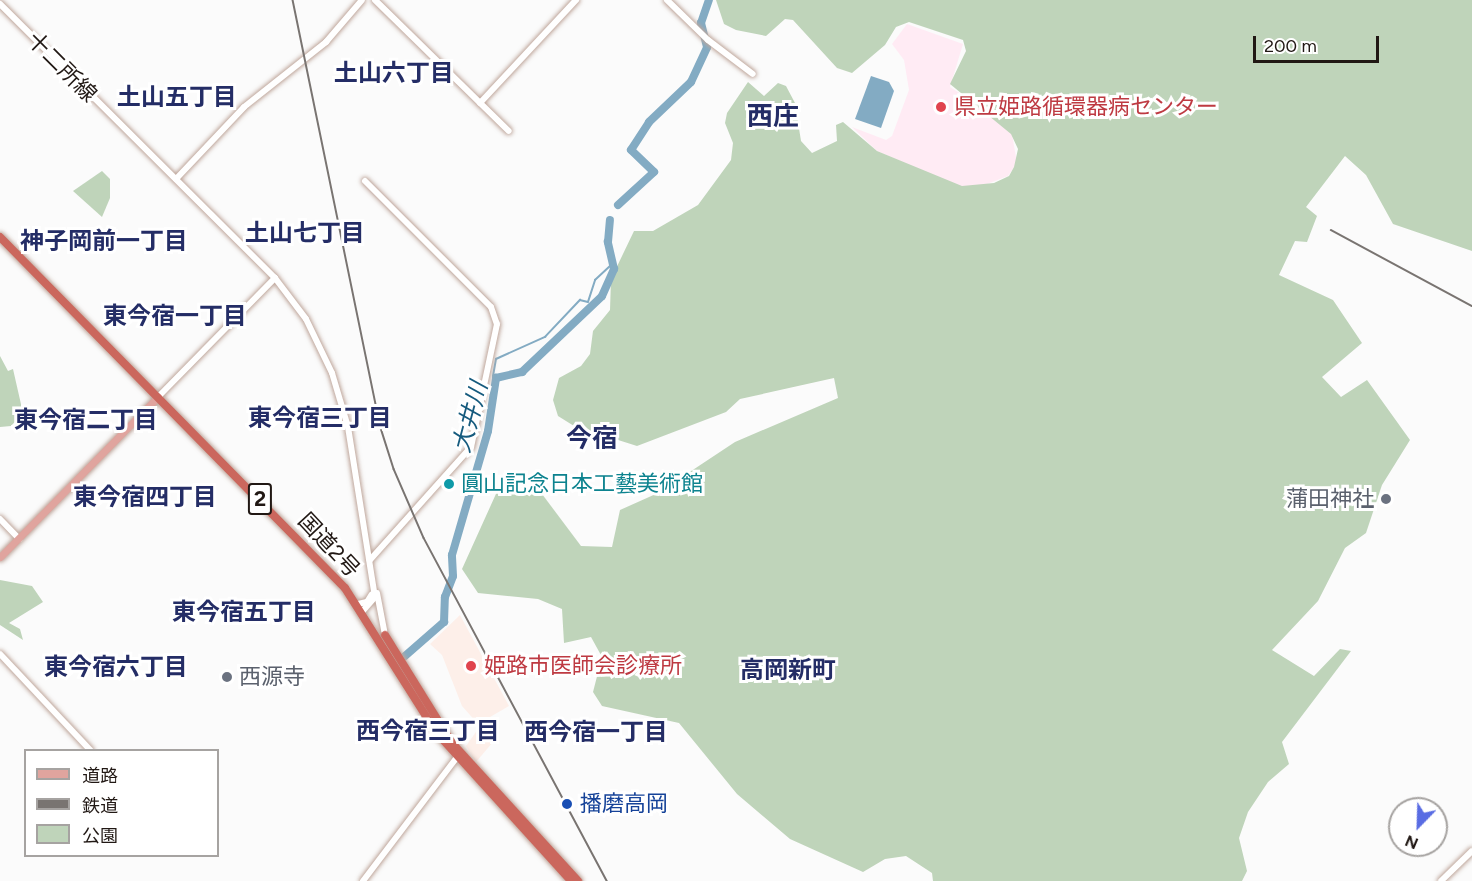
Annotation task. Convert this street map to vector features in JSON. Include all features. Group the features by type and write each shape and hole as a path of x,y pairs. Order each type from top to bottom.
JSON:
{"highway":[{"name":"国道2号","path":"0,237 361,608 421,710 571,881"},
{"name":"国道2号","path":"385,635 428,709 459,756 578,881"}],"main road":[{"path":"0,557 158,397"}],"street":[{"path":"176,179 244,107 326,42 362,0"},
{"path":"375,0 510,131"},
{"path":"480,103 576,0"},
{"path":"668,0 708,40 753,74"},
{"name":"十二所線","path":"0,4 275,278 316,337 339,391 370,560"},
{"path":"361,608 374,602 370,560 471,447 497,324 491,307 365,181"},
{"path":"158,397 275,278"},
{"path":"0,519 19,539"},
{"path":"370,560 385,635"},
{"path":"0,654 89,749"},
{"path":"363,881 459,756"},
{"path":"1441,881 1472,851"}],"shaded area":[{"name":"県立姫路循環器病センター","path":"907,24 963,44 950,87 994,115 1012,134 1017,163 1008,176 979,187 961,187 877,151 852,127 886,140 892,136 909,90 904,60 892,44"},
{"path":"460,615 509,706 478,724 462,706 442,655 430,644"},
{"path":"478,729 493,742 476,762 466,746"}],"green space":[{"path":"716,0 1472,0 1472,251 1393,224 1366,175 1345,156 1306,207 1317,216 1307,242 1295,241 1279,275 1333,300 1362,343 1322,377 1341,397 1367,380 1410,440 1382,485 1366,533 1345,548 1318,601 1272,650 1314,676 1340,649 1351,651 1282,742 1289,764 1268,782 1248,812 1239,838 1247,871 1242,881 933,881 932,873 906,856 885,859 863,872 790,839 737,794 679,723 602,706 593,692 602,657 591,637 564,643 562,609 538,599 478,593 462,569 500,485 518,490 536,486 581,546 612,547 620,510 658,493 735,442 838,398 834,378 740,399 726,412 637,446 574,426 558,416 553,400 559,378 581,366 590,354 593,331 610,310 611,279 634,231 653,231 698,205 731,160 733,143 725,123 727,113 748,82 764,96 778,83 786,86 795,103 801,141 812,153 837,141 836,125 843,122 877,151 962,186 994,183 1009,176 1014,167 1018,149 1011,134 950,84 966,51 963,40 909,22 896,27 885,45 852,73 837,68 793,20 785,19 766,36 736,30 724,24"},
{"path":"102,171 110,179 110,198 102,217 73,191"},
{"path":"0,356 8,371 13,369 23,413 11,426 0,427"},
{"path":"0,580 32,586 43,602 9,623 20,629 23,640 0,625"}],"water":[{"path":"871,76 889,82 894,91 881,128 855,119"}],"waterway":[{"name":"大井川","path":"618,205 654,172 631,150 649,122 691,82 707,47 701,23 709,0"},
{"name":"大井川","path":"405,656 444,622 445,597 453,576 452,555 488,431 496,378 522,372 602,296 614,269 608,242 610,220"},
{"path":"493,376 496,359 545,337 580,300 588,302 595,280 612,264"}],"railway":[{"path":"293,0 381,428 394,469 424,538 607,881"},
{"path":"1331,230 1472,306"}],"place":[{"name":"県立姫路循環器病センター","path":"941,107"},
{"name":"圓山記念日本工藝美術館","path":"449,484"},
{"name":"蒲田神社","path":"1386,499"},
{"name":"姫路市医師会診療所","path":"471,666"},
{"name":"西源寺","path":"227,677"},
{"name":"播磨高岡","path":"567,804"}],"district":[{"name":"土山六丁目","path":"394,73"},
{"name":"土山五丁目","path":"177,97"},
{"name":"西庄","path":"773,117"},
{"name":"土山七丁目","path":"305,233"},
{"name":"神子岡前一丁目","path":"104,241"},
{"name":"東今宿一丁目","path":"175,316"},
{"name":"東今宿三丁目","path":"320,418"},
{"name":"東今宿二丁目","path":"86,420"},
{"name":"今宿","path":"592,439"},
{"name":"東今宿四丁目","path":"145,497"},
{"name":"東今宿五丁目","path":"244,612"},
{"name":"東今宿六丁目","path":"116,667"},
{"name":"高岡新町","path":"788,670"},
{"name":"西今宿三丁目","path":"428,731"},
{"name":"西今宿一丁目","path":"596,732"}]}
